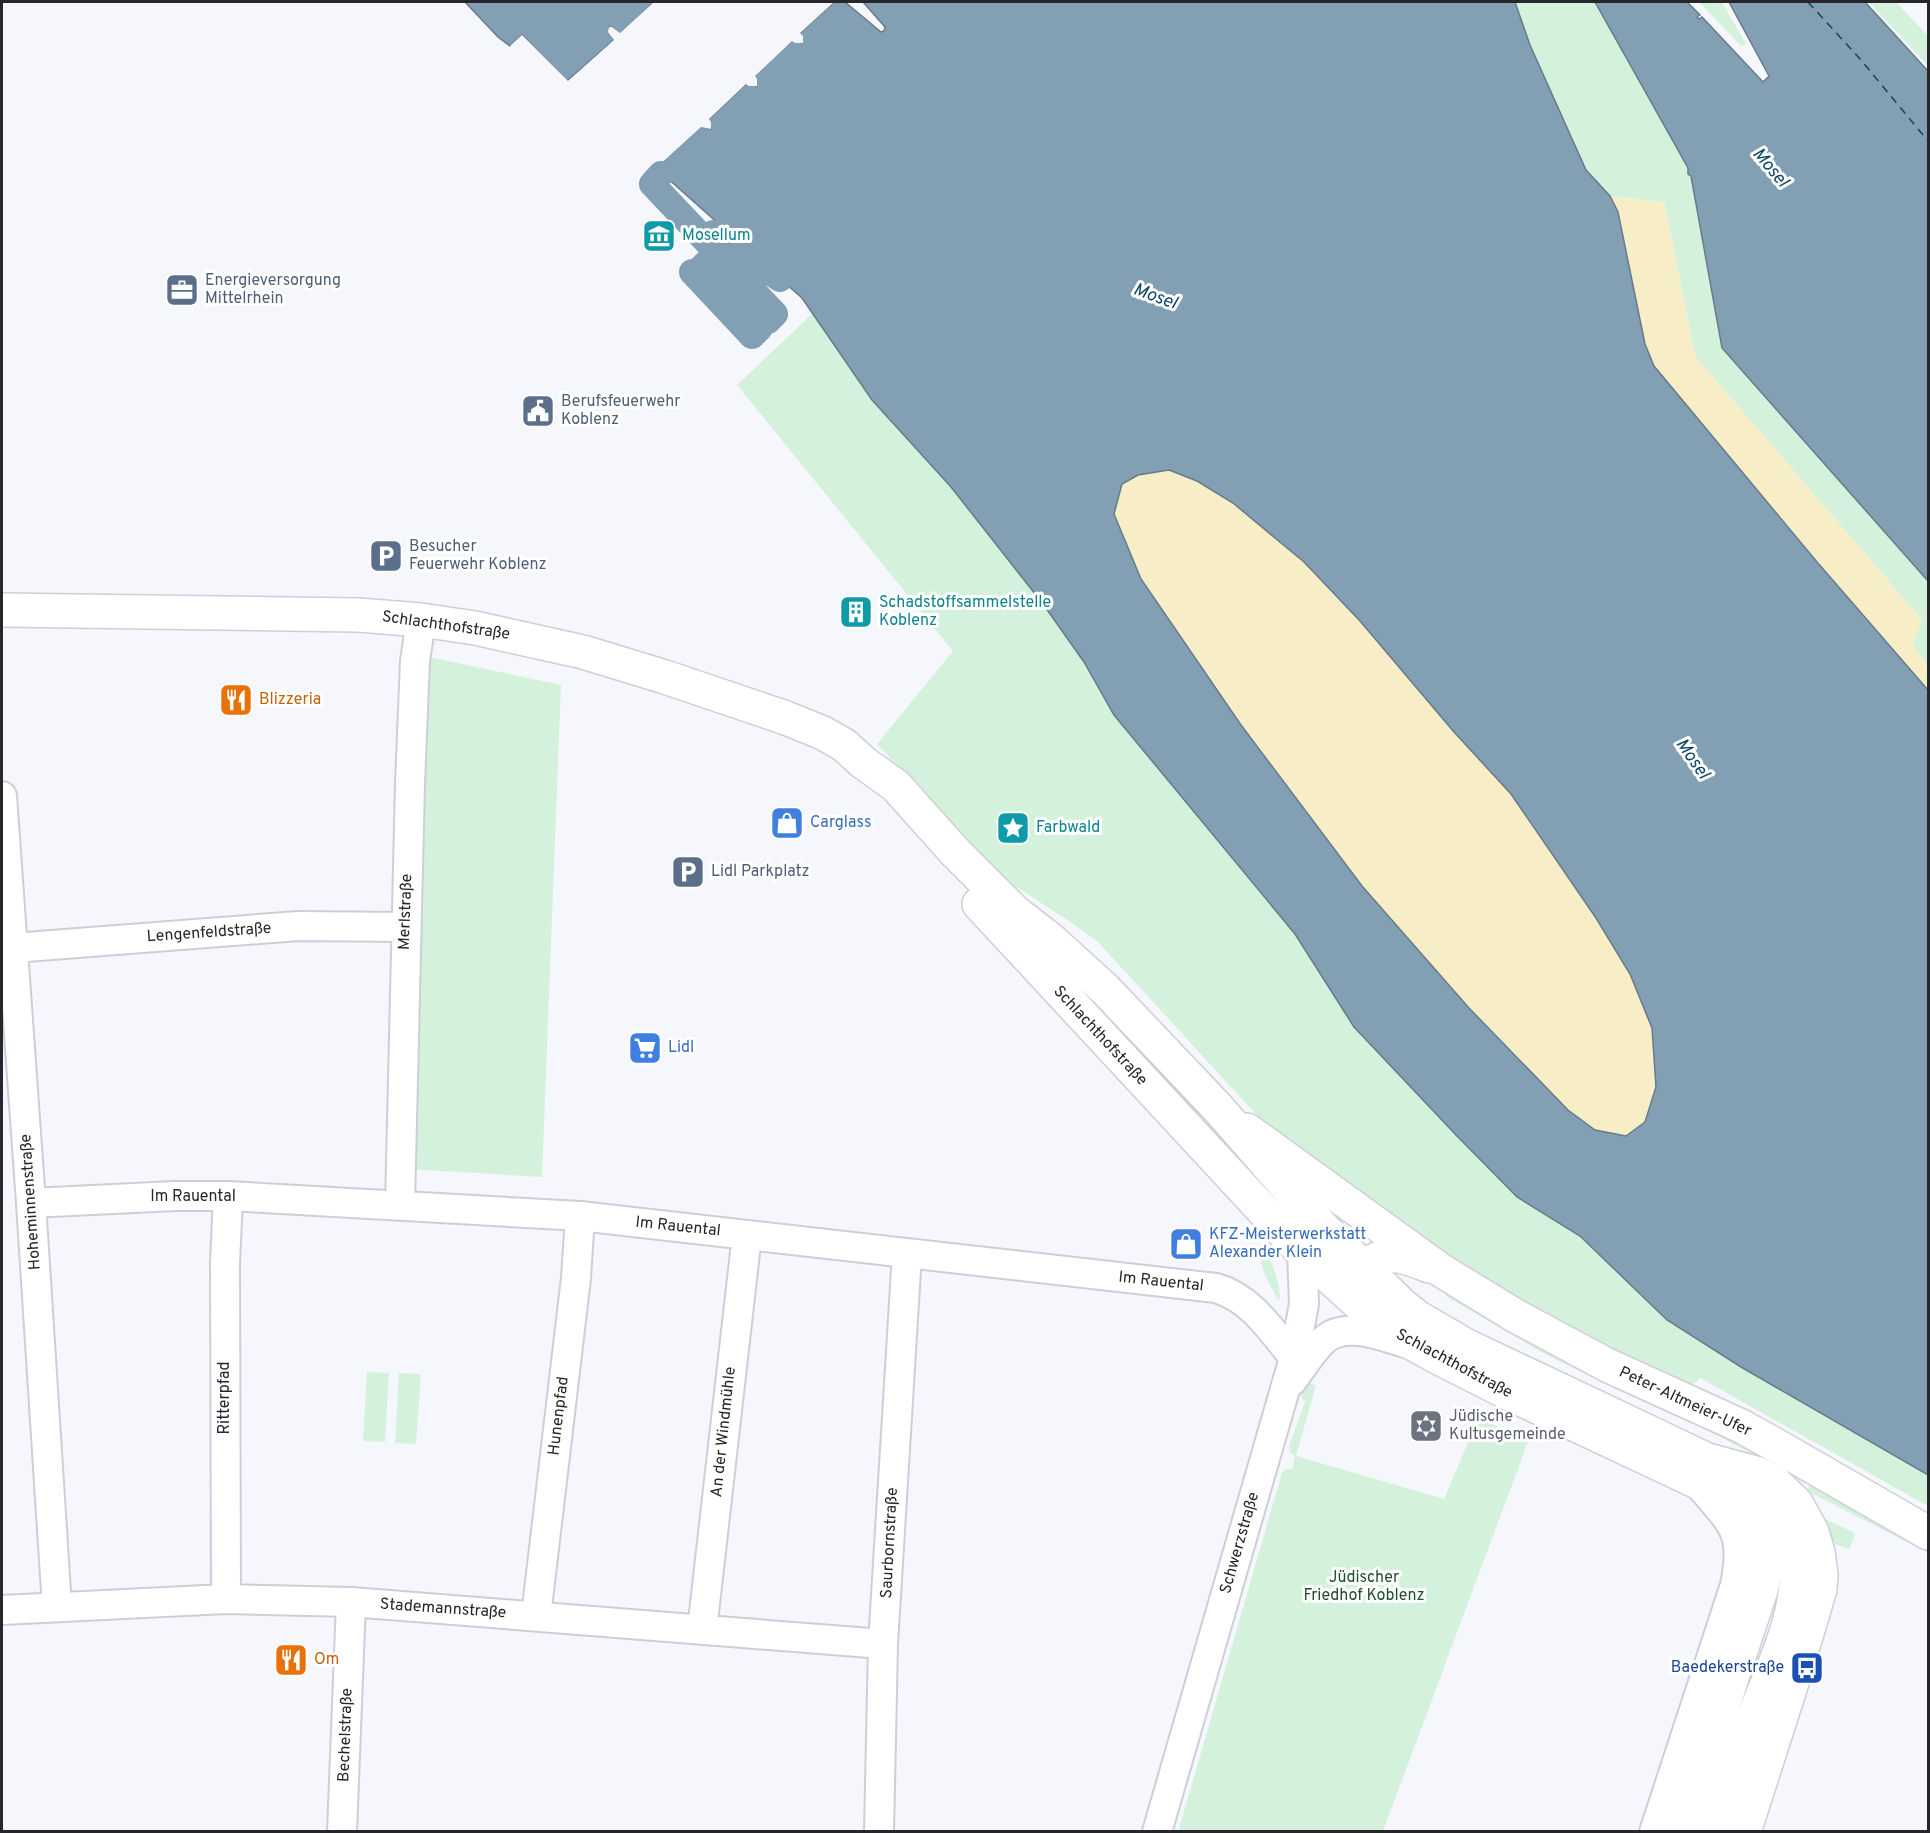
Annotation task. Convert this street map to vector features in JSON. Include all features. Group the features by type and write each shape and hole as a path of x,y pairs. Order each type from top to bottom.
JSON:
{"main road":[{"name":"Schlachthofstraße","path":"2,610 298,613 421,620 528,638 583,652 719,694 824,734 844,745 896,786 955,852 1015,912 1050,939 1105,989 1217,1107 1323,1228 1401,1305 1441,1331 1701,1469 1760,1526 1767,1552 1766,1570 1761,1590 1681,1832"},
{"name":"Schlachthofstraße","path":"864,763 884,801 1302,1252 1369,1313 1416,1346 1512,1395 1701,1469 1749,1481 1774,1502 1790,1530 1797,1562 1794,1600 1788,1623 1712,1832"},
{"name":"Peter-Altmeier-Ufer","path":"1217,1107 1298,1168 1442,1270 1557,1340 1760,1437 1812,1464 1929,1533"},
{"path":"1302,1252 1348,1272 1355,1274 1364,1270"},
{"name":"Peter-Altmeier-Ufer","path":"1364,1270 1379,1258 1401,1256 1442,1270"},
{"name":"Schlachthofstraße","path":"1701,1469 1759,1474 1774,1482 1796,1503 1809,1524 1820,1562 1821,1575 1816,1605 1744,1832"}],"street":[{"name":"Merlstraße","path":"400,1205 415,661 421,620"},
{"name":"Hoheminnenstraße","path":"2,796 5,890 13,948 57,1607"},
{"name":"Lengenfeldstraße","path":"13,948 298,926 406,927"},
{"name":"Im Rauental","path":"31,1203 176,1196 228,1196 580,1216 1216,1288 1231,1292 1255,1311 1294,1358"},
{"name":"Ritterpfad","path":"226,1599 225,1264 228,1196"},
{"name":"Hunenpfad","path":"536,1616 576,1278 580,1216"},
{"name":"An der Windmühle","path":"702,1630 747,1235"},
{"name":"Schwerzstraße","path":"1156,1832 1294,1358 1304,1304 1302,1252"},
{"name":"Saurbornstraße","path":"879,1832 883,1644 907,1254"},
{"path":"1285,1389 1330,1335 1341,1332 1364,1332 1416,1346"},
{"path":"1654,1832 1735,1585 1740,1555 1740,1544 1701,1469"},
{"name":"Stademannstraße","path":"2,1610 226,1599 351,1602 883,1644"},
{"name":"Bechelstraße","path":"342,1832 351,1602"}],"green space":[{"path":"1515,2 1595,2 1688,168 1743,372 1928,581 1928,666 1912,645 1922,620 1695,356 1664,202 1610,196 1586,170 1530,45"},
{"path":"1699,2 1722,2 1746,44 1741,46"},
{"path":"1869,2 1896,2 1928,36 1928,66"},
{"path":"813,313 872,400 951,487 1043,604 1084,662 1114,715 1295,934 1354,1027 1517,1197 1580,1236 1667,1320 1741,1367 1928,1475 1928,1506 1700,1378 1687,1390 1477,1278 1276,1136 1097,941 1004,879 877,744 953,651 737,385"},
{"path":"424,656 561,685 542,1177 408,1169"},
{"path":"1261,1245 1277,1278 1280,1299 1278,1300 1262,1267"},
{"path":"1448,1292 1711,1424 1928,1547 1927,1552 1807,1491 1810,1484 1709,1431 1545,1354 1446,1296"},
{"path":"367,1372 389,1373 385,1442 363,1441"},
{"path":"399,1373 421,1374 416,1444 395,1443"},
{"name":"Jüdischer Friedhof Koblenz","path":"1304,1383 1316,1385 1296,1456 1444,1499 1479,1417 1528,1442 1383,1831 1178,1832 1282,1473 1286,1469 1292,1469 1295,1456 1291,1453 1289,1446 1305,1402 1300,1394"},
{"path":"1812,1513 1853,1532 1855,1535 1849,1549 1824,1540"}],"sand":[{"path":"1610,196 1664,202 1695,356 1922,620 1912,645 1928,666 1928,690 1817,562 1654,366 1645,344 1618,212"},
{"path":"1169,470 1197,481 1233,503 1304,562 1360,621 1454,732 1511,794 1596,918 1630,973 1652,1028 1656,1087 1645,1122 1626,1136 1595,1130 1568,1110 1469,1008 1362,886 1241,725 1141,579 1114,514 1122,484 1138,475"}],"water":[{"path":"465,2 654,2 620,34 609,27 614,40 567,81 522,35 510,46 498,37"},
{"name":"Mosel","path":"834,2 845,2 881,32 885,27 863,2 1515,2 1530,45 1586,170 1610,196 1618,212 1645,344 1654,366 1817,562 1928,690 1928,1475 1741,1367 1667,1320 1580,1236 1517,1197 1456,1135 1354,1027 1295,934 1114,715 1084,662 1043,604 951,487 872,400 802,298 656,168 701,126 711,129 709,119 747,83 756,86 754,76 792,40 802,43 800,33","holes":["1169,470 1197,481 1233,503 1304,562 1360,621 1454,732 1511,794 1596,918 1630,974 1652,1028 1656,1087 1645,1122 1626,1136 1595,1130 1568,1110 1469,1008 1362,886 1241,725 1141,579 1114,514 1122,484 1138,475"]},
{"name":"Mosel","path":"1595,2 1687,2 1700,15 1697,17 1699,19 1702,17 1763,82 1769,76 1729,2 1865,2 1928,71 1928,581 1722,348 1691,176"}],"pier":[{"path":"654,2 657,2 622,36 611,29 617,38 616,41 568,84 522,39 512,49 510,46 522,35 568,81 614,40 608,32 609,27 620,33"},
{"path":"830,2 834,2 800,33 803,36 803,43 792,41 755,76 757,86 746,84 709,119 711,129 701,127 654,170 654,166 699,124 708,126 707,117 745,81 754,83 752,74 790,38 800,40 798,31"}],"waterway":[{"path":"661,174 652,184 775,314 768,321 710,260 703,266 760,328 752,336 692,272"},
{"path":"713,233 780,279"}],"ferry route":[{"path":"1808,2 1861,60 1928,141"}],"place":[{"name":"Mosellum","path":"659,236"},
{"name":"Energieversorgung Mittelrhein","path":"182,290"},
{"name":"Berufsfeuerwehr Koblenz","path":"538,411"},
{"name":"Besucher Feuerwehr Koblenz","path":"386,556"},
{"name":"Schadstoffsammelstelle Koblenz","path":"856,612"},
{"name":"Blizzeria","path":"236,700"},
{"name":"Carglass","path":"787,823"},
{"name":"Farbwald","path":"1013,828"},
{"name":"Lidl Parkplatz","path":"688,872"},
{"name":"Lidl","path":"645,1048"},
{"name":"KFZ-Meisterwerkstatt Alexander Klein","path":"1186,1244"},
{"name":"Jüdische Kultusgemeinde","path":"1426,1426"},
{"name":"Om","path":"291,1660"},
{"name":"Baedekerstraße","path":"1807,1668"}]}
